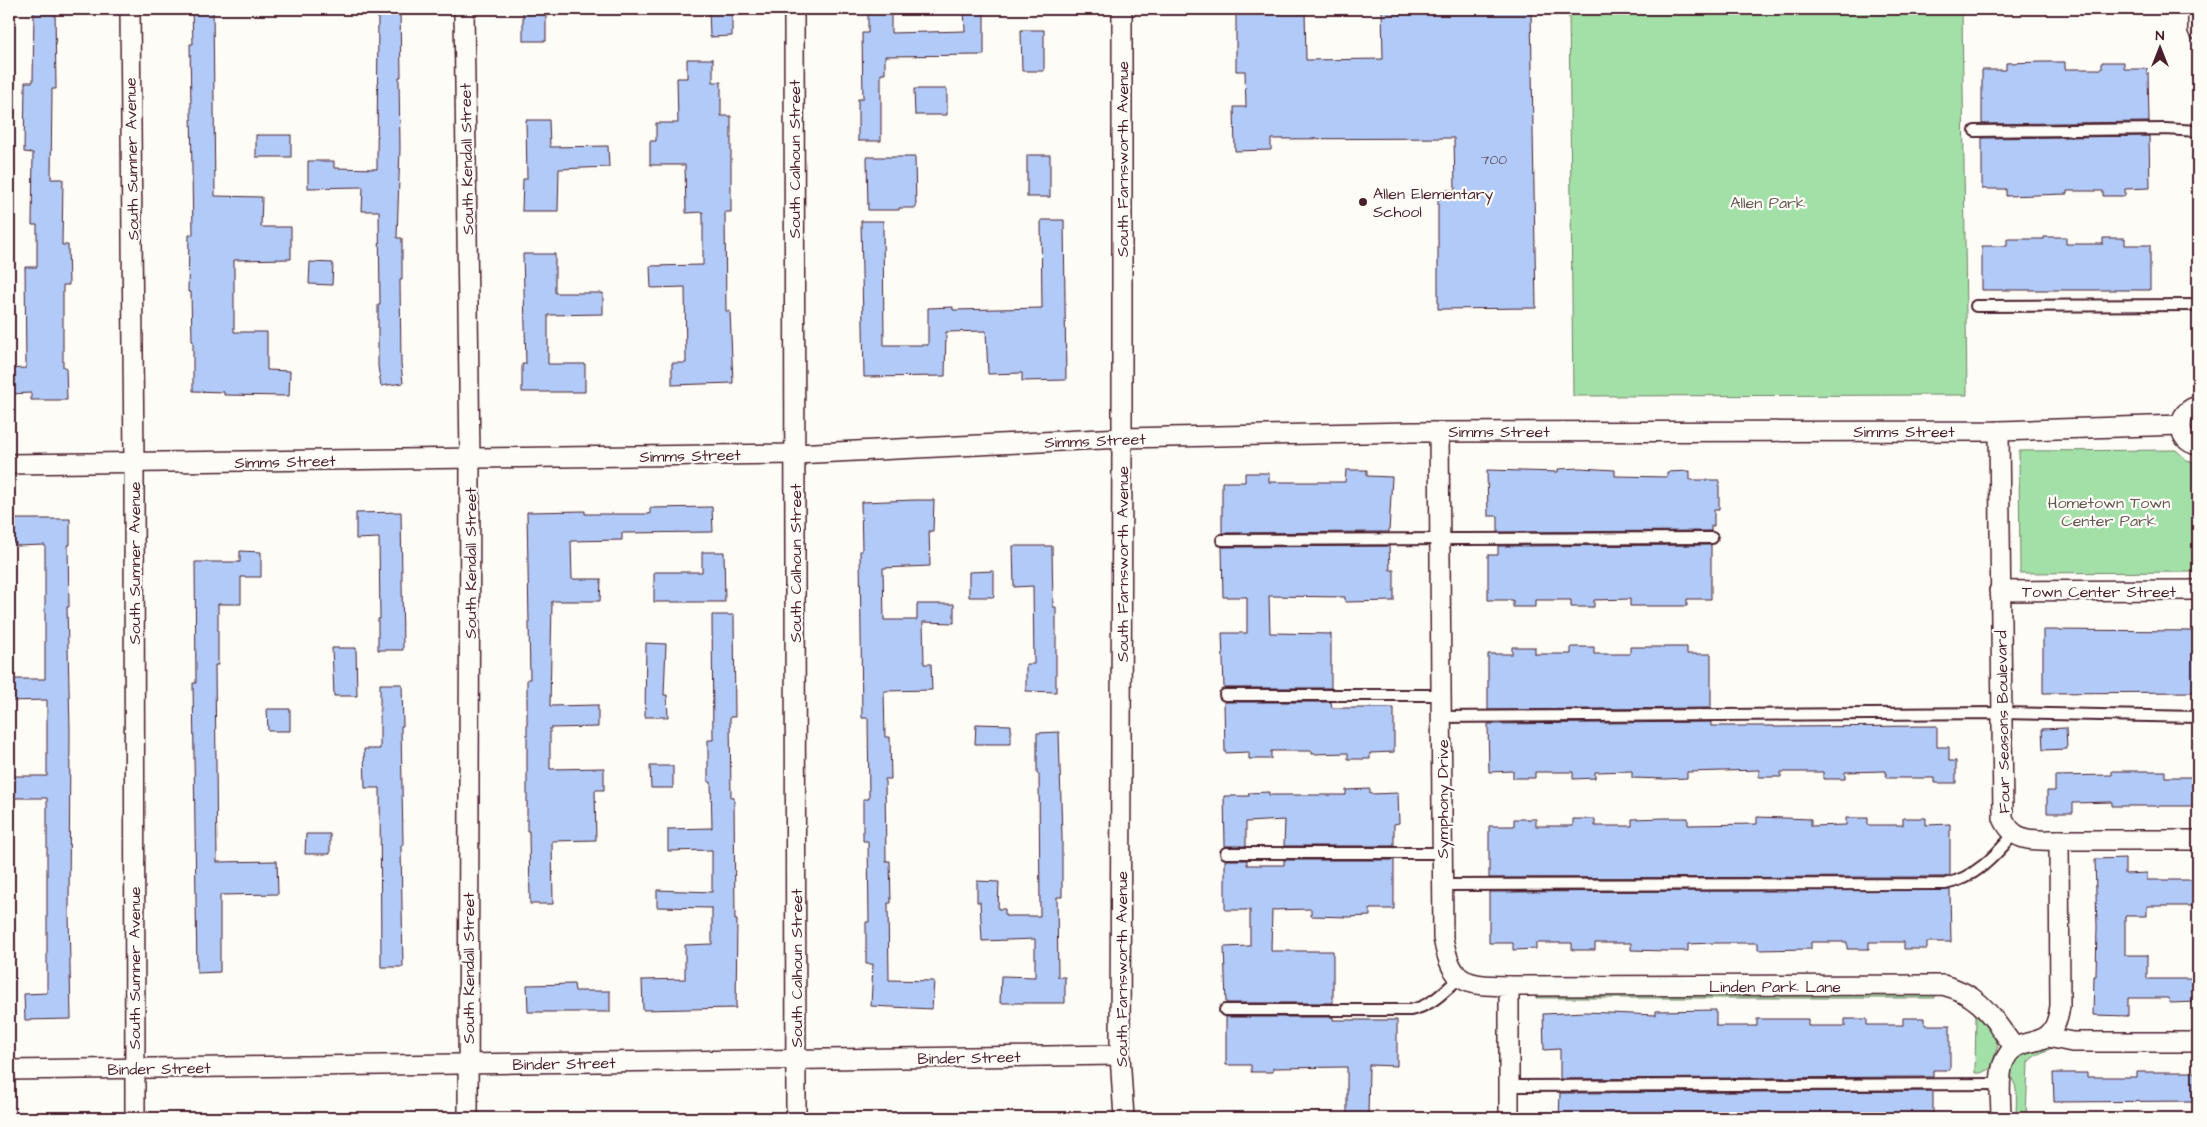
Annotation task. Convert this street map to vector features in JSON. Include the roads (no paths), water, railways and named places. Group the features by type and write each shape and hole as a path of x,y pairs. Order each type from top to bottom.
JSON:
{"street":[{"name":"South Sumner Avenue","path":"130,9 134,462 134,1118"},
{"name":"South Kendall Street","path":"464,9 470,458 468,1118"},
{"name":"South Calhoun Street","path":"794,9 796,1118"},
{"name":"South Farnsworth Avenue","path":"1122,9 1120,1054 1124,1118"},
{"path":"2198,9 2198,30"},
{"path":"2198,406 2187,411 2182,417 2180,425 2184,437 2189,442 2198,445"},
{"name":"Simms Street","path":"9,464 795,454 1122,438 1439,432 1999,431 2180,425"},
{"name":"Four Seasons Boulevard","path":"1999,431 2000,713 2002,812 2007,828 2013,835 2036,840 2198,840"},
{"name":"Symphony Drive","path":"1439,432 1442,938 1448,962 1459,978"},
{"name":"Town Center Street","path":"1999,592 2198,590"},
{"path":"2048,1037 2055,1028 2060,1006 2059,840"},
{"path":"1459,978 1478,985 1509,986 1509,1118"},
{"name":"Linden Park Lane","path":"1509,986 1943,985 1959,989 1972,996 1982,1005 2014,1048"},
{"path":"2000,1118 2000,1084 2003,1066 2014,1048 2048,1037 2072,1042 2198,1042"},
{"name":"Binder Street","path":"9,1070 1120,1054"}],"lane":[{"path":"1975,131 2165,129 2198,131"},
{"path":"1976,306 2198,305"},
{"path":"1222,540 1712,538"},
{"path":"1225,695 1441,696"},
{"path":"1441,717 2000,713 2198,717"},
{"path":"1442,886 1945,884 1959,881 1974,873 1992,858 2013,835"},
{"path":"1226,853 1442,853"},
{"path":"1225,1010 1410,1010 1424,1008 1459,978"},
{"path":"1510,1086 2000,1084"}],"place":[{"name":"Allen Elementary School","path":"1363,202"}],"park label":[{"name":"Allen Park","path":"1768,202"},
{"name":"Hometown Town Center Park","path":"2109,511"}]}
